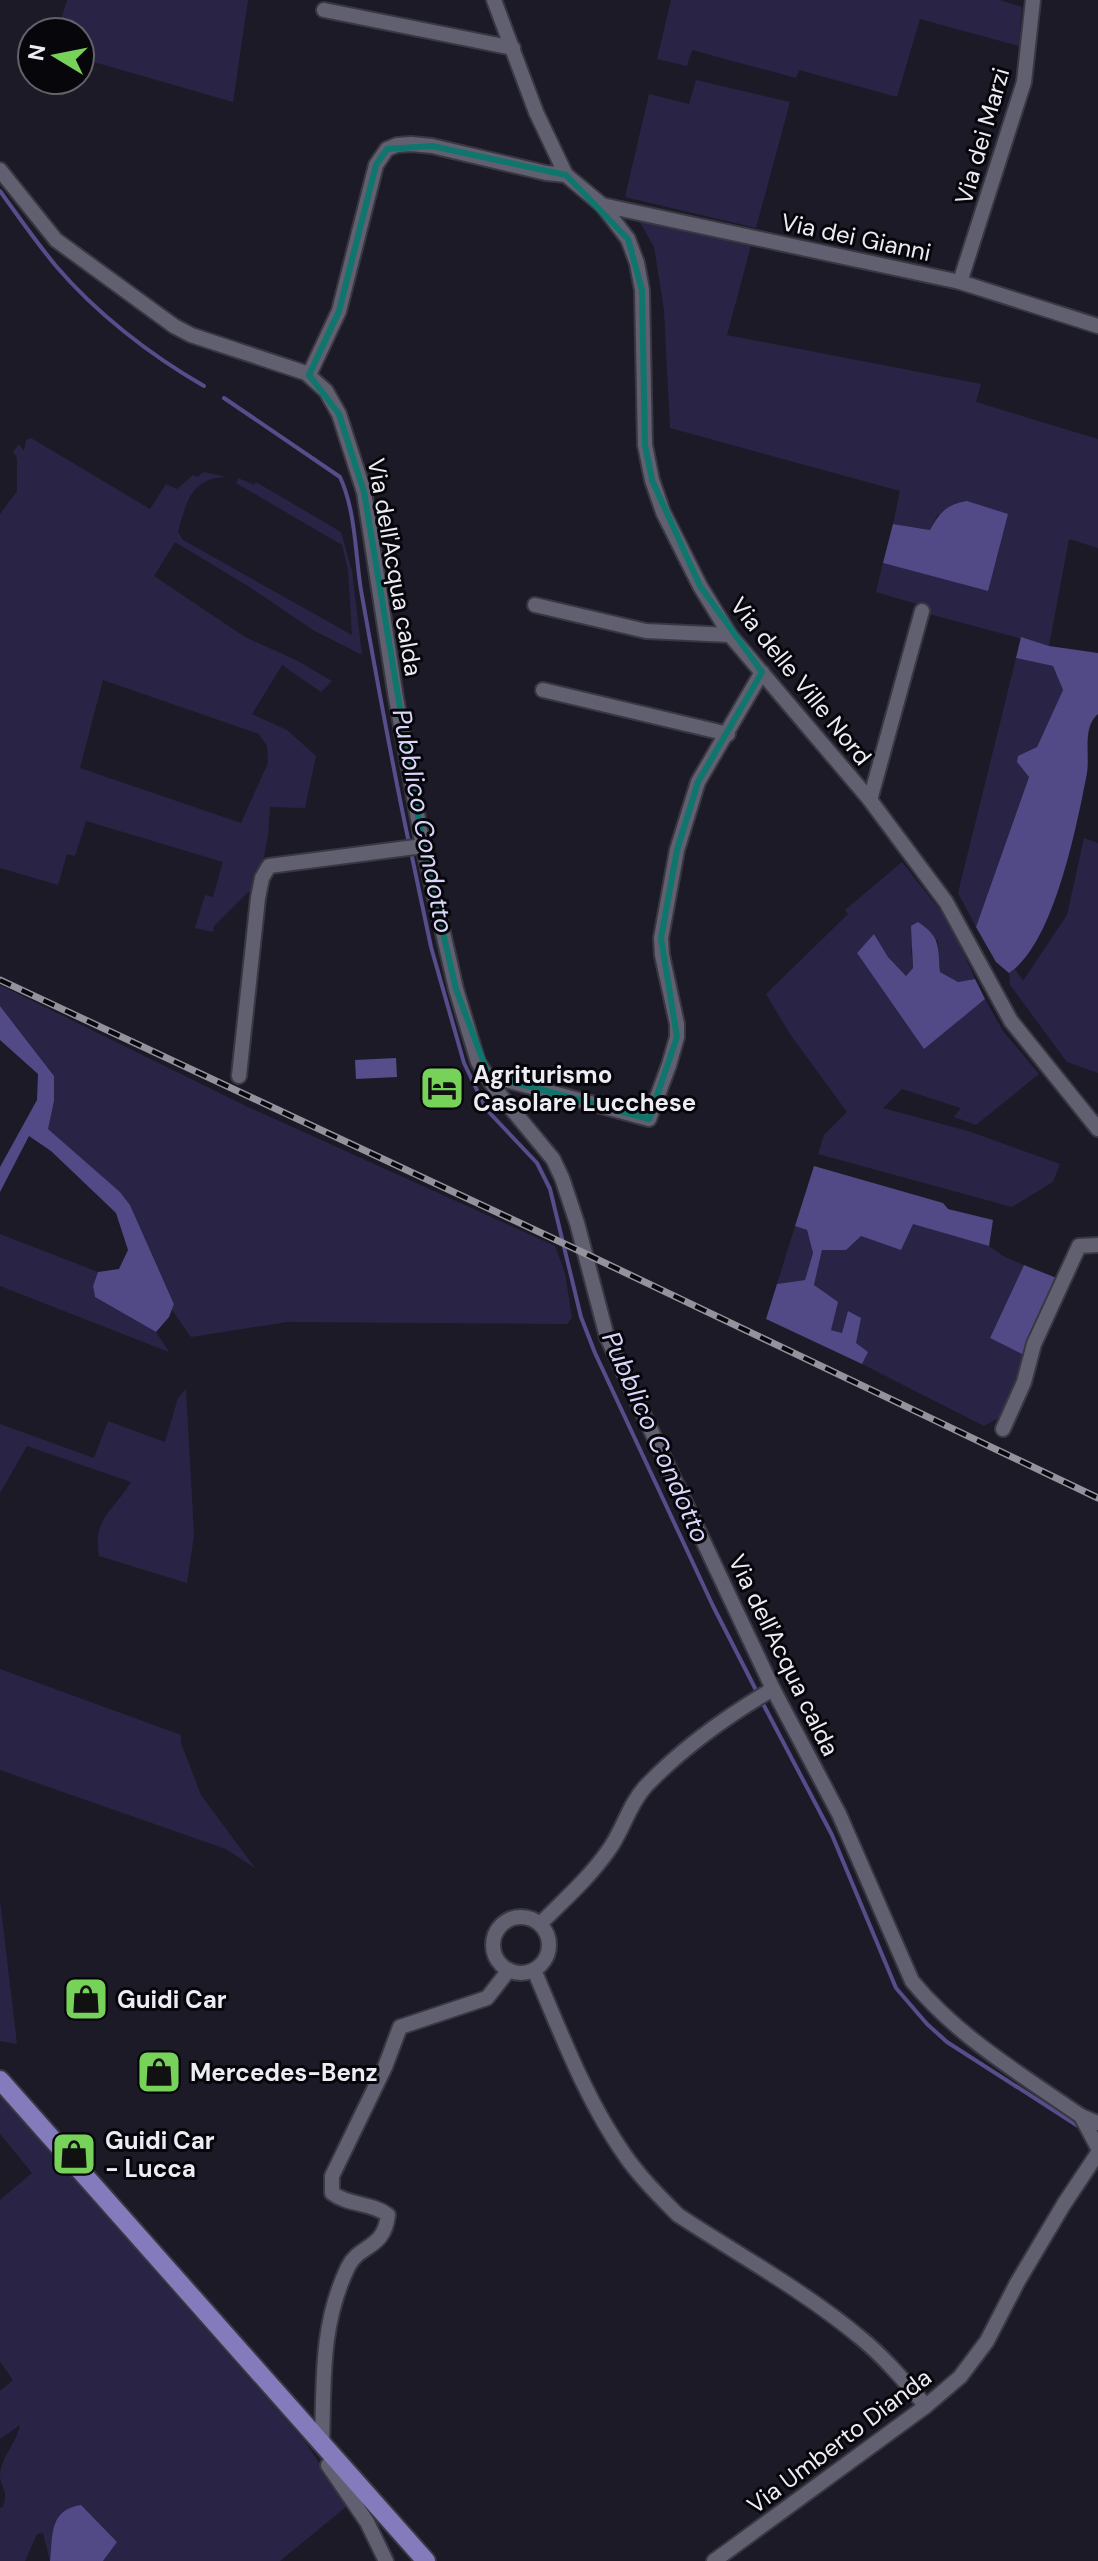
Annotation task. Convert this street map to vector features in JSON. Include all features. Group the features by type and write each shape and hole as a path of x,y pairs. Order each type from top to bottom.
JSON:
{"main road":[{"path":"0,2080 426,2561"}],"street":[{"name":"Via delle Ville Nord","path":"494,0 536,112 566,175 602,205 628,239 637,263 642,290 645,445 663,512 693,574 730,635 870,800 946,902 1011,1021 1098,1129"},
{"name":"Via dei Marzi","path":"960,282 1024,82 1033,0"},
{"path":"324,10 513,48"},
{"path":"0,170 56,240 174,326 191,335 309,375 339,311 376,165 387,149 397,145 432,146 566,175"},
{"name":"Via dei Gianni","path":"602,205 960,282 1098,326"},
{"name":"Via dell'Acqua calda","path":"309,375 326,391 339,414 364,492 418,846 478,1062 558,1169 577,1223 607,1337 763,1694 839,1814 912,1981 931,2004 979,2045 1081,2116 1098,2123"},
{"path":"535,605 646,631 730,635"},
{"path":"870,800 922,611"},
{"path":"491,1082 502,1079 649,1119 677,1037 661,938 677,850 698,782 762,672"},
{"path":"543,690 728,734"},
{"path":"239,1076 258,898 262,878 269,866 418,846"},
{"path":"1003,1429 1024,1382 1034,1344 1079,1246 1098,1245"},
{"path":"540,1924 610,1849 628,1811 645,1788 717,1724 763,1694"},
{"path":"514,1917 533,1918 540,1924 549,1939 549,1949 534,1970 517,1973 501,1964 493,1947 498,1928 514,1917"},
{"path":"386,2561 367,2522 328,2465 324,2347 328,2325 349,2263 381,2238 388,2215 373,2207 342,2201 332,2193 332,2176 385,2067 400,2027 487,1998 509,1970"},
{"path":"534,1970 582,2082 608,2131 657,2194 678,2215 864,2340 926,2406"},
{"name":"Via dell'Acqua calda","path":"1081,2116 1098,2150"},
{"name":"Via Umberto Dianda","path":"714,2561 926,2406 960,2377 987,2341 1025,2270 1098,2150"},
{"path":"1079,2182 1098,2175"}],"highlighted area":[{"path":"432,146 566,175 628,239 642,290 645,445 652,480 700,586 762,672 698,782 677,850 661,938 677,1037 649,1119 502,1079 491,1082 456,989 423,846 364,492 339,414 309,375 339,311 376,165 387,149"}],"shaded area":[{"path":"67,0 248,0 233,102 96,63 96,16 62,16"},
{"path":"671,0 1000,0 1022,7 1019,46 920,19 897,97 799,70 796,78 692,50 687,66 657,59"},
{"path":"696,80 790,102 756,228 625,197 649,94 689,104"},
{"path":"637,217 752,242 727,335 981,384 976,402 1098,439 1098,548 1069,539 1049,646 929,614 930,608 876,592 883,563 988,591 938,514 930,530 893,524 900,491 670,428 664,310 654,247"},
{"path":"31,438 150,509 166,484 177,489 193,475 197,477 204,472 227,477 205,482 192,494 178,532 183,540 352,635 348,570 342,545 236,483 238,478 254,485 256,482 341,532 352,571 362,655 313,630 175,542 154,576 245,637 296,660 332,681 321,692 282,665 252,714 287,730 316,756 305,808 270,807 258,889 247,893 214,926 213,932 195,928 205,895 213,897 223,862 86,821 75,856 67,854 58,885 0,868 0,514 17,491 17,458 13,452 19,444 24,451 26,440","holes":["103,680 259,734 267,746 268,763 241,823 80,768"]},
{"path":"967,501 1008,514 988,591 883,563 893,524 930,530 944,510"},
{"path":"1021,637 1049,646 1098,653 1098,714 1088,734 1087,773 1061,882 1039,937 1025,958 1009,973 996,962 976,927 1029,777 1017,762 1018,756 1037,747 1063,690 1053,666 1016,658"},
{"path":"1016,658 1053,666 1063,690 1037,747 1017,762 1029,777 976,927 958,893"},
{"path":"1084,838 1098,843 1098,1073 1067,1062 1010,985 1009,973 1015,969 1023,981 1067,915"},
{"path":"902,862 951,924 975,979 958,982 940,972 938,940 911,949 913,968 906,976 888,957 875,935 857,953 924,1048 985,999 1003,1031 1039,1074 976,1125 954,1117 961,1108 902,1089 883,1108 968,1131 1060,1164 1053,1182 1012,1207 818,1154 824,1135 847,1112 790,1034 766,994 848,914 845,910"},
{"path":"918,922 935,938 940,972 958,982 975,979 985,999 924,1049 857,953 874,934 888,957 906,976 913,968 911,926"},
{"path":"0,985 246,1106 555,1246 565,1273 572,1318 567,1324 287,1322 191,1337 172,1310 174,1303 130,1205 120,1192 47,1129 54,1101 54,1076 0,1006"},
{"path":"0,1006 54,1076 54,1101 48,1129 120,1192 130,1205 174,1304 169,1317 156,1332 95,1297 93,1286 98,1272 119,1269 128,1250 116,1213 51,1151 29,1136 0,1192 0,1167 37,1100 38,1074 0,1040"},
{"path":"396,1058 397,1077 356,1079 355,1060"},
{"path":"814,1166 943,1203 948,1209 993,1220 989,1246 913,1224 901,1250 861,1236 846,1250 822,1250 814,1285 838,1302 831,1330 842,1333 848,1311 861,1318 856,1343 868,1352 862,1364 766,1319 777,1284 805,1280 813,1253 807,1230 795,1226"},
{"path":"913,1223 989,1246 1024,1265 990,1338 1026,1356 999,1418 984,1426 862,1364 867,1352 842,1333 831,1330 814,1285 822,1250"},
{"path":"795,1226 807,1230 813,1253 805,1280 777,1284"},
{"path":"0,1234 98,1272 93,1286 95,1297 156,1332 169,1352 0,1286"},
{"path":"1024,1265 1059,1279 1026,1356 990,1338"},
{"path":"186,1389 194,1535 187,1583 99,1556 102,1524 131,1482 27,1446 0,1493 0,1424 94,1458 108,1421 165,1442 178,1398"},
{"path":"0,1669 181,1735 181,1743 201,1795 255,1868 226,1849 0,1770"},
{"path":"0,1902 1,1909 17,2044 0,2041"},
{"path":"0,2096 306,2443 347,2506 280,2561 103,2561 117,2541 55,2522 50,2561 43,2533 37,2534 25,2561 0,2561 0,2508 3,2507 5,2492 0,2475 20,2425 0,2439 0,2391 13,2380 0,2362 0,2200 32,2173 0,2134"},
{"path":"81,2505 117,2542 103,2561 50,2561 58,2518 63,2512"}],"waterway":[{"name":"Pubblico Condotto","path":"0,191 49,257 88,300 144,347 204,386"},
{"name":"Pubblico Condotto","path":"224,398 340,477 352,518 361,590 409,843"},
{"name":"Pubblico Condotto","path":"411,852 431,947 464,1063 486,1109 537,1163 550,1189 581,1317 595,1353 713,1606 757,1692"},
{"name":"Pubblico Condotto","path":"761,1700 832,1835 896,1988 947,2042 1078,2126"}],"railway":[{"path":"0,980 1098,1498"}],"place":[{"name":"Agriturismo Casolare Lucchese","path":"442,1088"},
{"name":"Guidi Car","path":"86,1999"},
{"name":"Mercedes-Benz","path":"159,2072"},
{"name":"Guidi Car - Lucca","path":"74,2154"}]}
